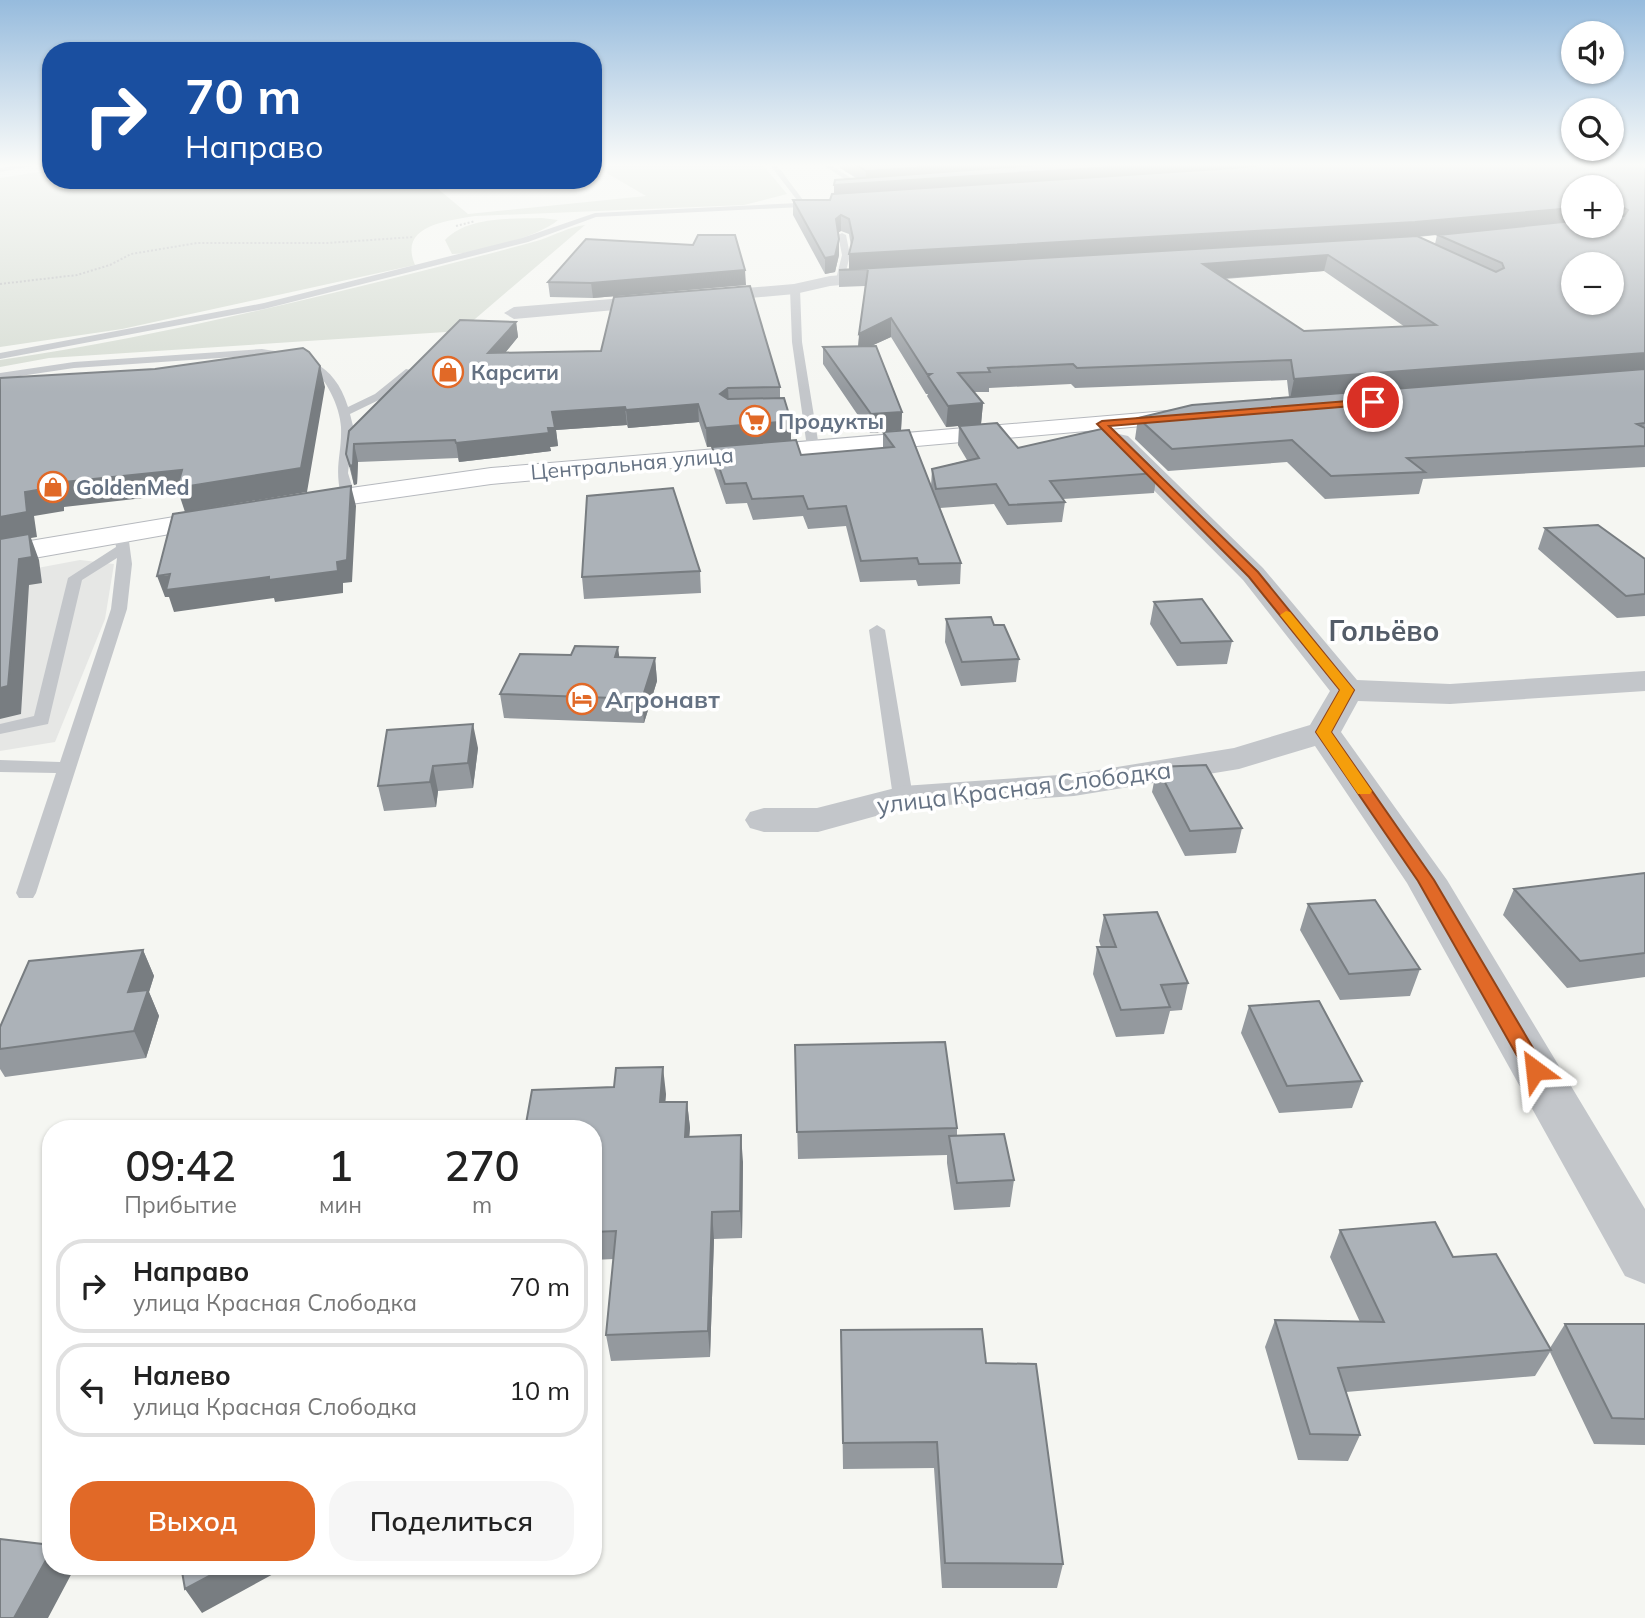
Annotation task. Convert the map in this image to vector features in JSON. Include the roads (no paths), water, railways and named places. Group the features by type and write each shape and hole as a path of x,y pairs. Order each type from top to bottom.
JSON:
{"main road":[{"name":"Центральная улица","path":"281,506 491,476 1213,415"},
{"path":"0,555 122,541 241,513"}],"street":[{"path":"514,313 795,289 815,282 840,279 914,275"},
{"path":"1102,424 1253,574 1347,690 1450,694 1645,681"},
{"path":"1347,690 1323,732 1426,880 1645,1259"},
{"name":"улица Красная Слободка","path":"764,820 818,820 903,797 1074,785 1239,758 1323,732"}],"lane":[{"path":"0,356 264,306 523,241"},
{"path":"840,279 846,256 843,241"},
{"path":"795,289 801,409 813,447"},
{"path":"0,376 74,365 276,352 313,364 326,378 347,426 342,473 348,496"},
{"path":"343,412 366,405 393,388 417,364"},
{"path":"0,729 42,720 75,578 122,541"},
{"path":"26,894 119,609 125,564 122,541"},
{"path":"877,630 903,797"},
{"path":"0,766 67,768"}],"place":[{"name":"Карсити","path":"448,372"},
{"name":"Продукты","path":"755,421"},
{"name":"GoldenMed","path":"53,487"},
{"name":"Агронавт","path":"582,699"}],"district":[{"name":"Гольёво","path":"1384,630"}]}
